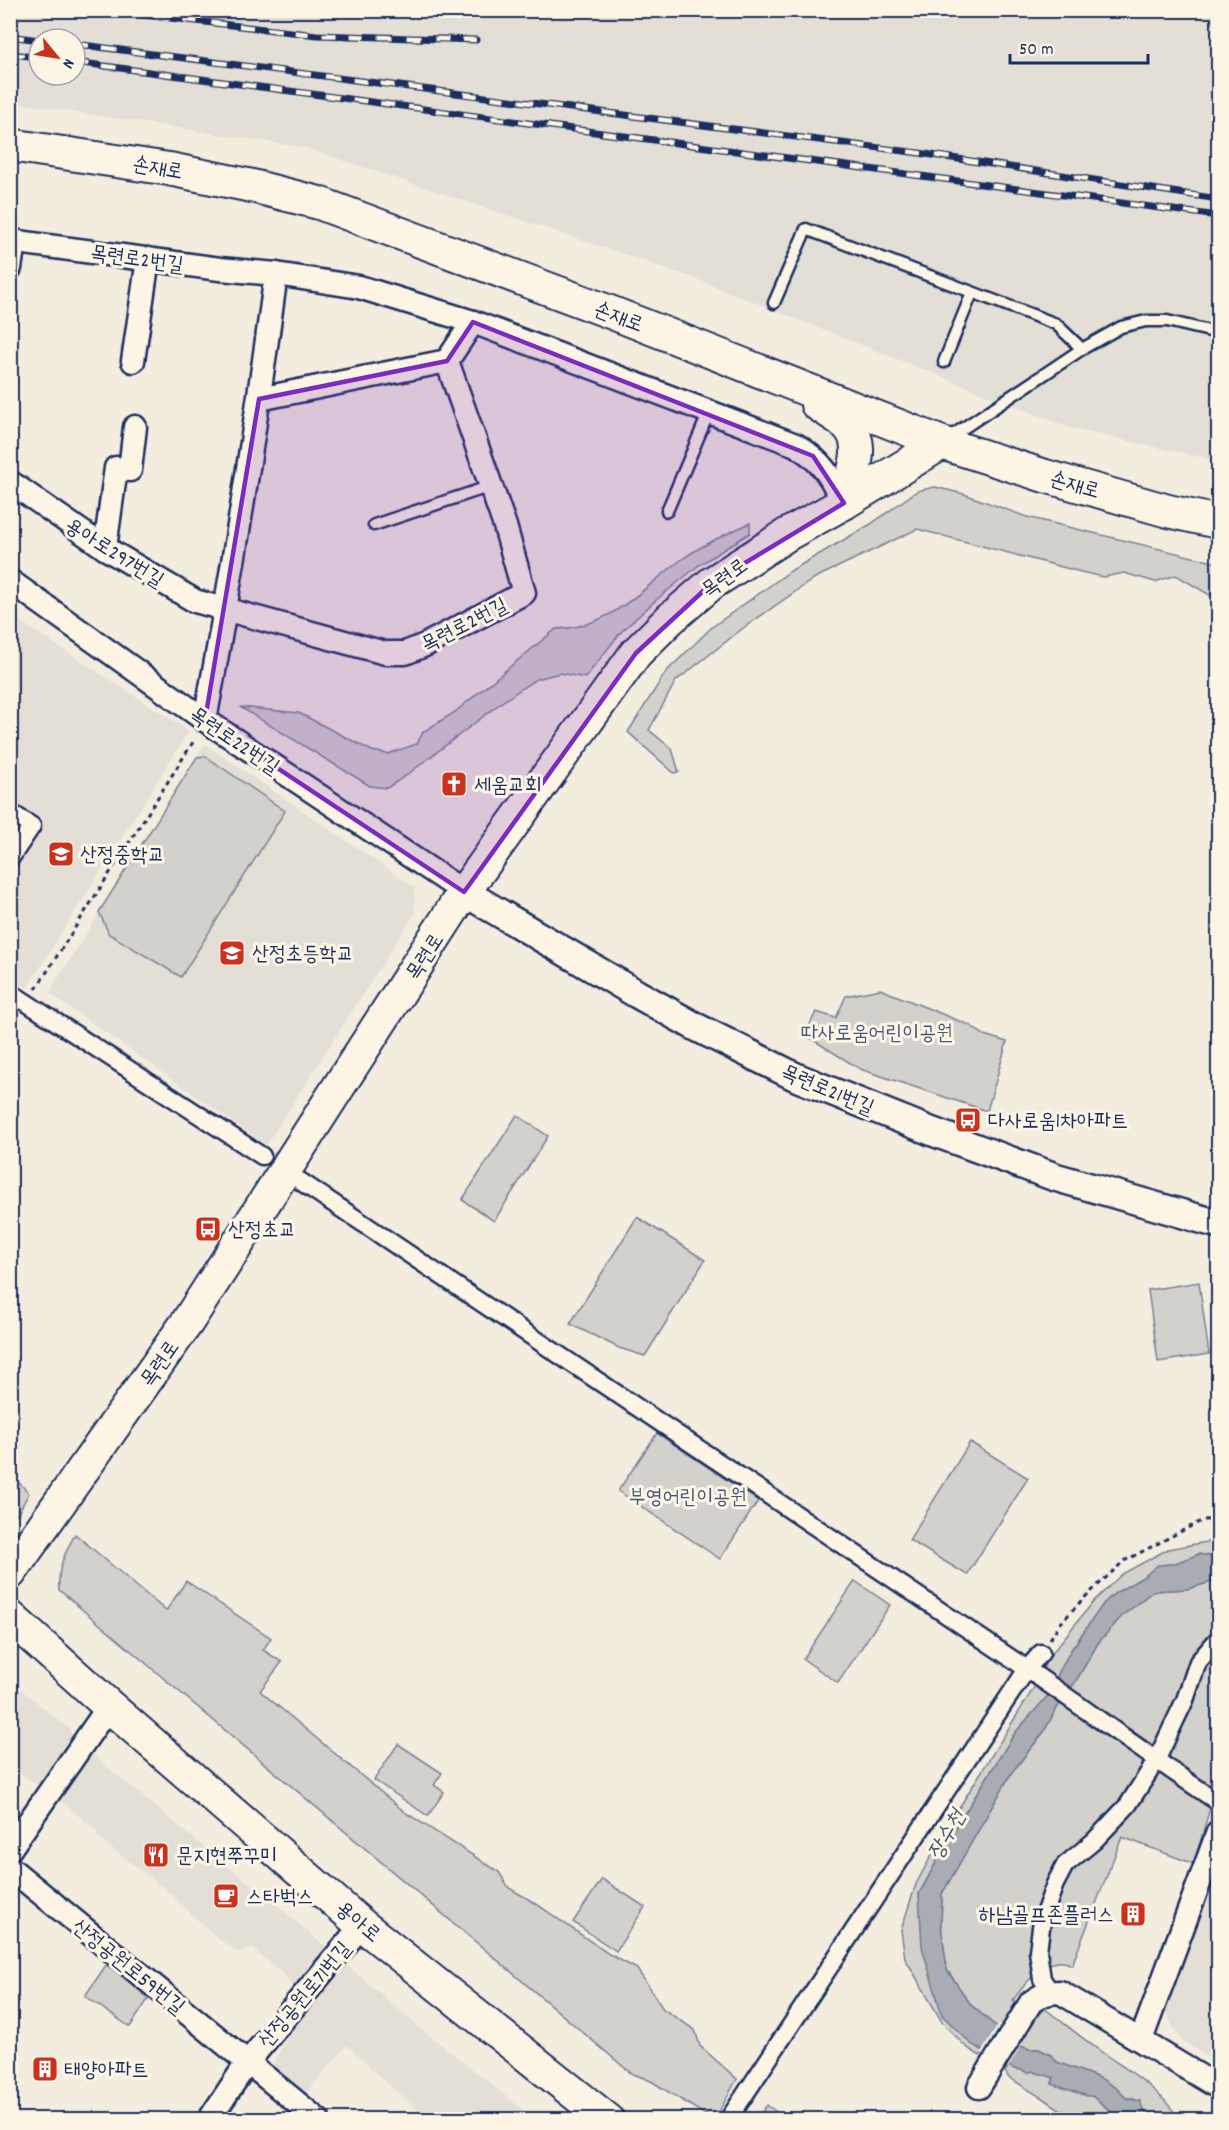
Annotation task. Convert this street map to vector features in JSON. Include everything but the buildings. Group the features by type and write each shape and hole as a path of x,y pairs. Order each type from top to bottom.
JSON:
{"main road":[{"name":"손재로","path":"10,145 169,169 252,186 319,204 478,261 942,443 1078,486 1218,522"},
{"path":"784,381 847,424 856,439 857,457 844,503"},
{"name":"목련로","path":"10,1573 188,1321 465,892 636,653 670,619 712,583 788,534 844,503 942,443"},
{"name":"용아로","path":"10,1617 362,1925 600,2117"}],"street":[{"name":"목련로2번길","path":"12,242 276,274 359,287 473,322 796,446 813,456 828,471 844,503"},
{"path":"10,268 12,242"},
{"path":"133,361 148,259"},
{"path":"203,725 226,609 276,274"},
{"path":"259,399 447,361 473,322"},
{"name":"목련로2번길","path":"226,609 385,653 405,653 425,645 524,593 491,486 447,361"},
{"path":"105,548 116,468 130,470 135,427"},
{"name":"용아로297번길","path":"10,482 105,548 195,601 226,609"},
{"name":"목련로22번길","path":"10,581 203,725 465,892"},
{"path":"10,812 32,826 10,859"},
{"name":"목련로21번길","path":"465,892 696,1027 796,1077 933,1132 1055,1177 1218,1224"},
{"path":"10,992 262,1156"},
{"path":"300,1181 1030,1671 1156,1761 1218,1802"},
{"path":"979,2087 992,2063 1041,1997 1042,1979 1038,1951 1042,1920 1055,1884 1065,1865 1094,1841 1128,1805 1156,1761 1185,1700 1198,1662 1218,1639"},
{"path":"728,2120 1041,1653"},
{"path":"10,1849 109,1706"},
{"path":"1142,2040 1218,1832"},
{"name":"산정공원로59번길","path":"10,1868 247,2063"},
{"name":"산정공원로71번길","path":"209,2120 247,2063 362,1925"},
{"path":"1041,1997 1060,1992 1218,2087"},
{"name":"산정공원로71번길","path":"247,2063 318,2120"}],"lane":[{"path":"774,303 806,229 1056,324 1082,350"},
{"path":"944,362 972,293"},
{"path":"942,443 1082,350 1121,327 1146,321 1167,321 1218,333"},
{"path":"667,511 709,412"},
{"path":"374,525 491,486"}],"path":[{"path":"27,1003 203,725"},
{"path":"1041,1653 1059,1625 1124,1561 1203,1520 1218,1520"}],"highlighted area":[{"path":"473,322 813,456 844,503 712,583 636,653 464,892 205,720 259,399 447,361"}],"shaded area":[{"path":"10,11 1218,11 1218,461 1070,428 691,277 306,148 11,102"},
{"name":"산정중학교","path":"10,615 189,731 27,988 10,977"},
{"name":"산정초등학교","path":"205,744 414,887 415,913 266,1145 49,993"},
{"path":"1199,1554 1218,1558 1218,1580 1187,1589 1153,1591 1122,1616 1098,1643 1043,1733 1012,1772 942,1894 941,1925 947,1970 971,2005 1018,2045 1029,2049 1039,2049 1051,2055 1057,2062 1102,2079 1126,2098 1140,2101 1143,2110 1147,2114 1151,2113 1154,2119 1120,2119 1092,2096 1052,2084 1054,2078 1032,2071 1028,2073 1014,2069 971,2044 942,2015 922,1947 919,1894 951,1835 1015,1733 1051,1692 1071,1650 1104,1603 1115,1593 1145,1576 1158,1565 1173,1564"},
{"path":"10,1681 70,1729 71,1734 112,1771 271,1900 420,2028 535,2119 428,2119 347,2045 305,2094 271,2068 306,2001 283,1974 253,1949 239,1953 217,1938 164,1888 97,1837 97,1831 60,1800 11,1767"},
{"path":"1218,1867 1218,2065 1180,2039 1165,2011"}],"green space":[{"path":"935,487 964,494 1027,517 1218,563 1218,600 1176,575 1155,582 1124,573 1104,577 917,529 815,578 742,629 676,681 649,730 672,749 679,772 674,773 628,732 666,672 712,627 792,570 871,524 917,491"},
{"path":"750,523 750,533 699,565 621,632 585,678 560,673 536,679 387,788 370,786 240,707 299,713 372,751 388,754 417,744 423,732 455,712 556,629 575,627 609,615 689,555"},
{"path":"205,756 285,811 181,977 109,934 99,912 197,757"},
{"name":"따사로움어린이공원","path":"880,989 969,1025 984,1035 1007,1042 987,1111 860,1069 805,1035 816,1012 836,1018 846,996"},
{"path":"517,1115 548,1136 494,1221 462,1200"},
{"path":"637,1217 705,1260 645,1356 619,1348 570,1324"},
{"path":"1199,1282 1209,1354 1158,1362 1148,1290"},
{"name":"부영어린이공원","path":"657,1433 758,1501 720,1559 618,1491"},
{"path":"970,1442 1028,1478 967,1575 909,1540"},
{"path":"11,1474 29,1493 18,1513 11,1518"},
{"path":"75,1534 166,1611 186,1581 271,1638 263,1650 282,1662 260,1691 406,1813 499,1872 509,1888 535,1903 609,1954 637,1969 663,2009 695,2030 700,2046 737,2079 715,2119 651,2081 631,2073 59,1590 61,1567"},
{"path":"1218,1540 1218,1558 1199,1554 1173,1564 1158,1565 1145,1576 1115,1593 1104,1603 1071,1650 1052,1692 1015,1733 951,1835 919,1894 942,2015 1014,2069 1032,2070 1054,2078 1052,2083 1092,2096 1120,2119 1076,2119 1008,2077 1005,2071 1008,2068 966,2047 942,2022 905,1958 901,1930 916,1884 947,1827 1035,1686 1048,1658 1094,1601 1122,1574 1168,1549"},
{"path":"1218,1580 1218,1780 1194,1864 1122,1837 1072,1965 1055,1962 1047,1966 1024,1985 1013,2000 1039,2016 1044,2008 1145,2082 1179,2119 1154,2119 1151,2113 1147,2114 1133,2098 1126,2098 1116,2088 1057,2062 1051,2055 1039,2049 1029,2049 1018,2045 971,2005 947,1970 941,1925 942,1894 1012,1772 1043,1733 1098,1643 1122,1616 1153,1591 1187,1589"},
{"path":"855,1581 890,1605 838,1683 803,1659"},
{"path":"398,1744 442,1773 434,1785 444,1792 428,1816 374,1780"},
{"path":"602,1879 645,1907 616,1951 573,1922"},
{"path":"106,1965 151,1995 130,2027 85,1996"},
{"path":"767,2105 786,2119 757,2119"}],"pier":[{"path":"999,2023 1023,2043 1008,2068 981,2053"}],"railway":[{"path":"100,10 317,35 476,40"},
{"path":"10,36 27,38"},
{"path":"87,46 919,153 1218,199"},
{"path":"10,54 27,56"},
{"path":"87,64 1218,216"}],"place":[{"name":"세움교회","path":"454,784"},
{"name":"산정중학교","path":"61,854"},
{"name":"산정초등학교","path":"232,953"},
{"name":"다사로움1차아파트","path":"968,1120"},
{"name":"산정초교","path":"208,1229"},
{"name":"문지현쭈꾸미","path":"156,1855"},
{"name":"스타벅스","path":"226,1896"},
{"name":"하남골프존플러스","path":"1133,1914"},
{"name":"태양아파트","path":"45,2069"}],"water label":[{"name":"장수천","path":"945,1834"}]}
